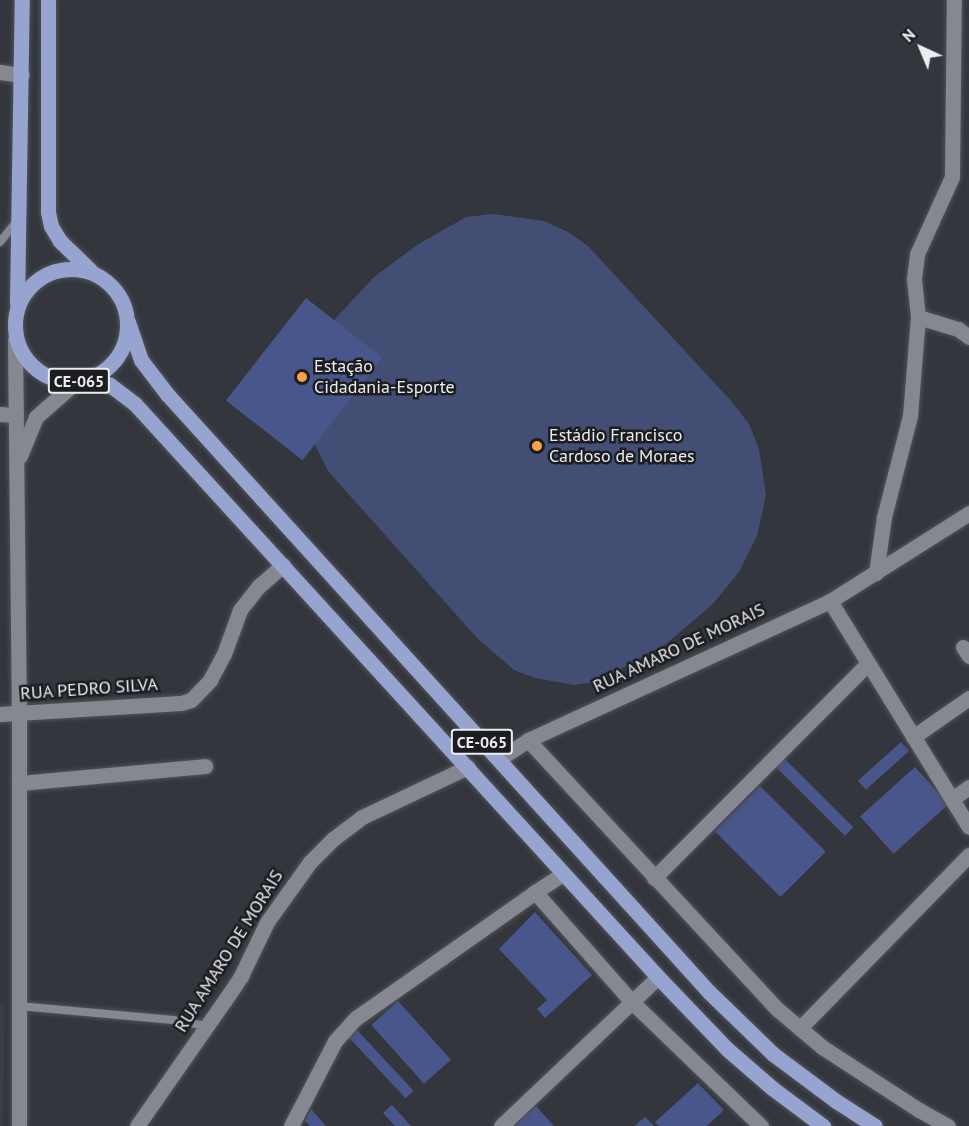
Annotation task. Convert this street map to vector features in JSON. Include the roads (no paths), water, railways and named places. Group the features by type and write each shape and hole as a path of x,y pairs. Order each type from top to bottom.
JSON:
{"main road":[{"path":"15,340 20,217 22,0"},
{"name":"CE-065","path":"48,0 48,212 51,226 60,241 118,292 125,306 141,360 167,394 686,968 741,1024 803,1077 875,1126"},
{"path":"17,308 24,293 42,277 63,268 93,272"},
{"name":"CE-065","path":"84,379 112,364 122,350 128,322"},
{"name":"CE-065","path":"15,340 30,365 45,375 58,380 84,379 110,385 135,404 658,977 727,1049 772,1088 823,1126"}],"street":[{"path":"876,573 884,517 910,416 918,317 914,279 917,254 951,177 962,48 954,0"},
{"path":"0,72 22,75"},
{"path":"918,317 958,329 969,337"},
{"path":"15,340 19,714 19,1126"},
{"path":"16,470 36,417 84,379"},
{"path":"0,414 16,415"},
{"name":"RUA AMARO DE MORAIS","path":"498,759 528,740 830,601 969,513"},
{"name":"RUA PEDRO SILVA","path":"0,714 181,703 198,694 210,680 224,654 240,610 259,586 283,565"},
{"path":"830,601 969,827"},
{"path":"654,878 867,664"},
{"path":"913,737 969,698"},
{"path":"528,740 776,1008 832,1053 919,1110 948,1126"},
{"path":"19,783 205,766"},
{"name":"RUA AMARO DE MORAIS","path":"137,1126 241,976 267,922 287,891 333,839 372,811 468,767"},
{"path":"952,799 969,787"},
{"path":"800,1028 969,855"},
{"path":"291,1126 335,1041 356,1018 563,874"},
{"path":"535,892 633,1003 760,1126"},
{"path":"501,1126 658,977"}],"lane":[{"path":"0,242 20,217"},
{"path":"19,1006 173,1020 207,1026"}],"place":[{"name":"Estação Cidadania-Esporte","path":"302,377"},
{"name":"Estádio Francisco Cardoso de Moraes","path":"537,446"}]}
